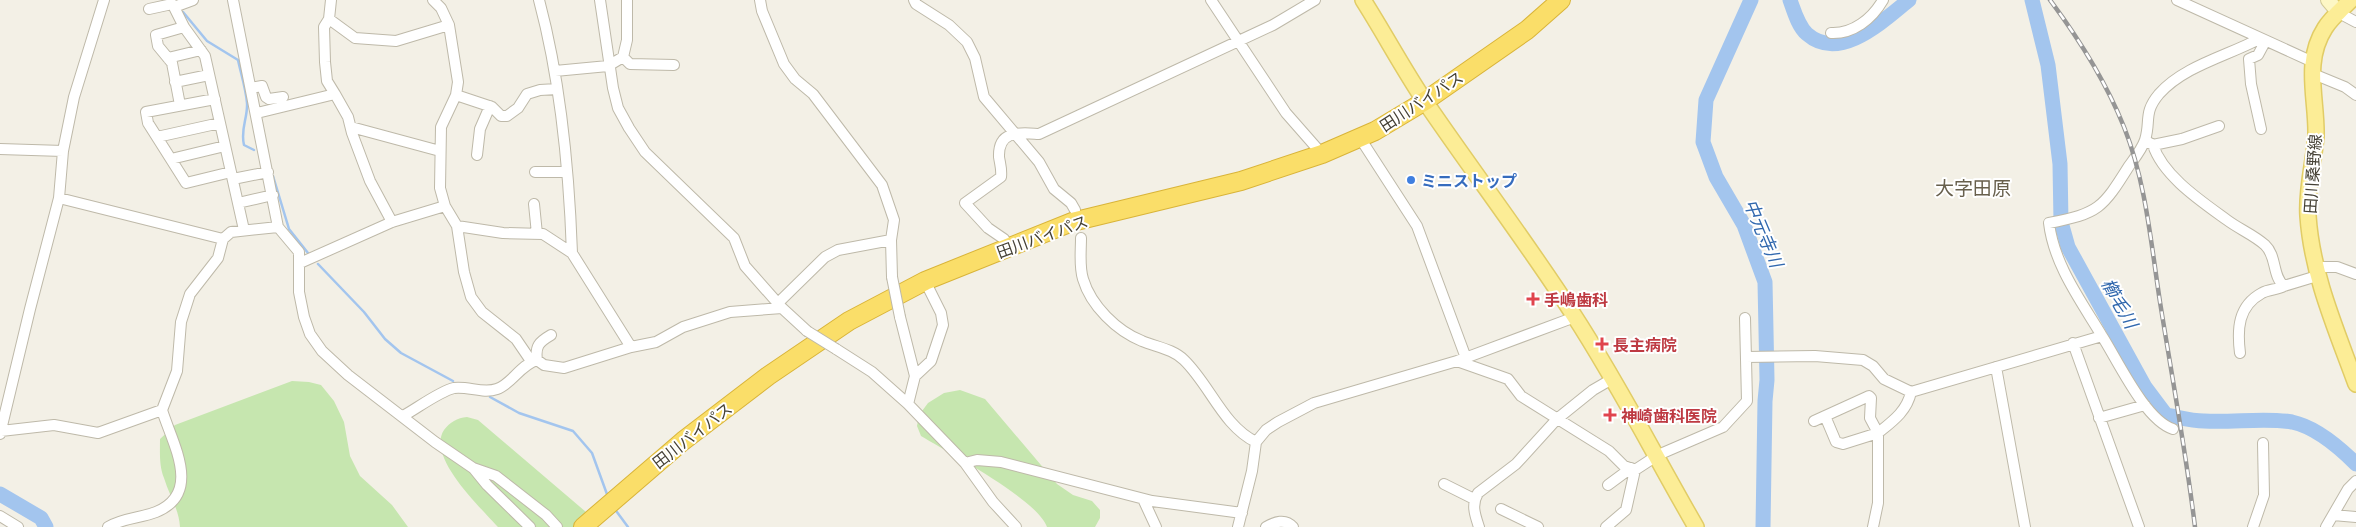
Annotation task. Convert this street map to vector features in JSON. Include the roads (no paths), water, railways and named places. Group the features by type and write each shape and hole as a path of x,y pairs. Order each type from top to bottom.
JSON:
{"highway":[{"name":"田川バイパス","path":"583,527 663,457 768,376 849,321 925,281 1072,222 1241,181 1322,154 1360,138 1425,101 1527,30 1560,0"}],"main road":[{"path":"1363,0 1393,52 1425,101 1533,253 1575,316 1658,456 1696,527"},
{"name":"田川桑野線","path":"2347,7 2325,28 2315,48 2312,68 2316,134 2308,213 2316,271 2356,384"}],"street":[{"path":"104,0 74,97 63,151 60,198 30,308 0,433 54,425 98,433 162,410"},
{"path":"149,9 193,0"},
{"path":"233,0 257,113 278,227 299,252 299,292 310,334 322,351 348,375 435,442 473,468 496,476 546,515 557,527"},
{"path":"331,0 329,19 324,27 327,81 348,117 370,181 392,222"},
{"path":"433,0 441,8 449,25 458,82 456,95 441,127 440,188 444,206 457,226 464,272 471,297 482,312 516,339 534,361 544,365 564,368 630,347 656,342 684,327 730,312 780,305 825,257 838,250 891,240"},
{"path":"538,0 558,89 572,253"},
{"path":"600,0 608,66 618,108 645,152 720,221 734,238 745,266 780,305 807,331 872,372 908,404 965,463 993,502 1016,527"},
{"path":"624,57 627,40 627,0"},
{"path":"760,0 762,11 784,64 795,79 813,94 882,185 894,220 891,240 892,277 915,376 908,404"},
{"path":"914,0 916,4 949,25 967,42 975,58 984,97 1039,162 1054,189 1071,203 1075,210"},
{"path":"1211,0 1286,113 1322,154"},
{"path":"1008,247 1004,239 988,228 965,203 1001,176 1000,150 1006,138 1015,132 1039,134 1273,25 1315,0"},
{"path":"1831,33 1852,31 1869,17 1883,0"},
{"path":"2177,0 2262,41 2356,95"},
{"path":"2328,0 2347,7 2356,22"},
{"path":"179,4 184,27 205,56 244,230"},
{"path":"329,19 355,38 396,41 449,25"},
{"path":"180,105 172,63 158,46 156,35 184,27"},
{"path":"2261,129 2251,84 2248,59 2258,55 2262,41"},
{"path":"2262,41 2194,68 2161,92 2151,104 2146,120 2149,143 2157,159 2168,172 2228,220 2268,247 2274,260 2279,281 2284,286"},
{"path":"168,58 201,50"},
{"path":"555,71 608,66 624,57"},
{"path":"624,57 630,64 674,65"},
{"path":"175,82 209,75"},
{"path":"251,88 262,86 266,97 269,99 283,97"},
{"path":"456,95 490,106 501,116 507,116 518,108 527,94 540,90 558,89"},
{"path":"257,113 335,94"},
{"path":"215,99 146,112 148,123 186,183 268,172"},
{"path":"477,155 480,129 490,106"},
{"path":"157,137 220,122"},
{"path":"2173,429 2158,421 2145,405 2067,279 2051,240 2049,223 2085,216 2096,209 2112,193 2149,143 2219,126"},
{"path":"350,127 440,151"},
{"path":"1360,138 1417,226 1461,359 1508,379 1521,396 1610,451 1624,466 1633,469"},
{"path":"171,159 225,146"},
{"path":"0,149 63,151"},
{"path":"535,172 566,172"},
{"path":"238,203 273,195"},
{"path":"60,198 223,239"},
{"path":"534,204 537,234"},
{"path":"300,263 392,222 444,206"},
{"path":"457,226 502,233 543,234 572,253 630,347"},
{"path":"108,527 156,512 170,504 178,494 182,481 182,465 162,410 177,371 182,322 190,294 218,258 223,239 231,232 278,227"},
{"path":"1081,238 1080,266 1084,281 1106,317 1118,328 1141,341 1173,352 1183,359 1213,395 1230,421 1244,436 1256,442"},
{"path":"2240,353 2238,325 2242,315 2260,294 2284,286 2316,271 2337,267 2356,274"},
{"path":"915,376 931,361 942,324 940,313 925,281"},
{"path":"1238,527 1252,471 1256,442 1278,422 1314,403 1461,359 1575,316"},
{"path":"1608,485 1658,456 1723,426 1747,401 1745,318"},
{"path":"403,416 452,389 462,388 490,391 498,389 534,361 536,349 540,342 551,335"},
{"path":"1746,357 1815,356 1863,360 1873,366 1884,379 1911,392 2102,336"},
{"path":"2073,344 2139,527"},
{"path":"1996,367 2026,527"},
{"path":"1479,527 1474,500 1478,494 1516,464 1556,419 1594,390 1612,379"},
{"path":"1825,416 1836,442 1843,444 1878,433 1898,417 1908,403 1911,392"},
{"path":"1814,421 1869,396 1871,398 1870,418 1872,426 1878,433 1878,503 1873,527"},
{"path":"2099,418 2145,405"},
{"path":"2253,527 2264,495 2264,443"},
{"path":"965,463 977,460 1001,462 1143,499 1242,513"},
{"path":"473,468 487,485 530,527"},
{"path":"1606,527 1626,510 1633,469"},
{"path":"2326,527 2348,489 2356,481"},
{"path":"1444,484 1474,500"},
{"path":"1143,499 1156,527"},
{"path":"1501,509 1516,522 1538,527"},
{"path":"2333,515 2356,517"},
{"path":"0,516 18,527"},
{"path":"1266,527 1277,521 1284,521 1293,527"}],"waterway":[{"name":"中元寺川","path":"1751,0 1706,100 1703,142 1716,177 1744,225 1765,282 1767,380 1763,527"},
{"name":"櫛毛川","path":"1790,0 1804,31 1820,42 1833,44 1861,35 1887,18 1909,0"},
{"name":"櫛毛川","path":"2032,0 2048,65 2060,164 2061,222 2068,247 2145,387 2166,415 2199,421 2271,420 2292,422 2318,433 2356,464"},
{"path":"183,12 207,41 238,60 247,103 243,134 244,145 254,150"},
{"path":"273,176 289,229 308,253"},
{"path":"318,264 364,312 385,339 401,353 453,381"},
{"path":"490,397 519,413 573,431 592,453 608,497"},
{"path":"0,494 41,518 46,527"},
{"path":"614,508 628,527"}],"railway":[{"path":"2050,0 2081,45 2109,94 2124,127 2138,169 2195,527"}],"place":[{"name":"ミニストップ","path":"1411,180"},
{"name":"手嶋歯科","path":"1533,299"},
{"name":"長主病院","path":"1602,344"},
{"name":"神崎歯科医院","path":"1610,415"}],"district":[{"name":"大字田原","path":"1973,187"}]}
